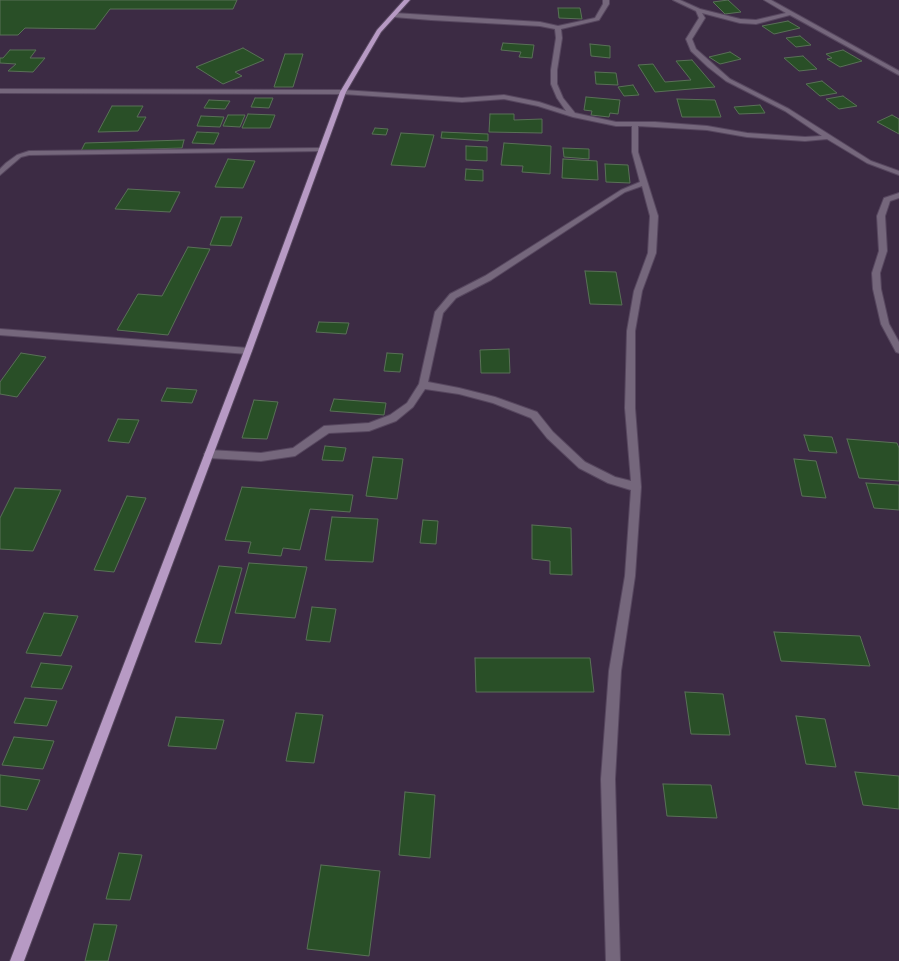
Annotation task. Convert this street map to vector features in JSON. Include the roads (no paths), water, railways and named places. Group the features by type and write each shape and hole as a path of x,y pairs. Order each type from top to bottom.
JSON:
{"main road":[{"path":"17,961 248,351 343,92 362,57 379,31 407,0"}],"street":[{"path":"394,14 431,18 540,24 558,28 597,19 606,4 606,0"},
{"path":"676,0 698,10 740,21 756,22 790,13"},
{"path":"767,0 899,73"},
{"path":"698,10 702,18 689,39 693,50 710,66 728,80 756,96 787,110 869,162 899,173"},
{"path":"558,28 559,38 554,70 554,84 560,98 574,115"},
{"path":"0,91 343,92 462,100 504,97 539,104 574,115 616,124 655,124 699,127 755,136 805,139 828,137"},
{"path":"613,961 608,779 615,671 630,576 636,487 630,408 631,332 638,291 652,253 654,216 635,152 635,124"},
{"path":"0,173 8,164 19,156 29,153 322,150"},
{"path":"209,454 261,457 295,452 327,429 369,427 393,418 410,405 423,385 439,312 453,296 488,278 623,191 643,183"},
{"path":"899,196 887,200 881,216 883,251 876,272 877,289 885,324 899,350"},
{"path":"0,332 248,351"},
{"path":"423,385 459,391 494,400 534,415 550,435 582,465 612,480 636,487"}]}
